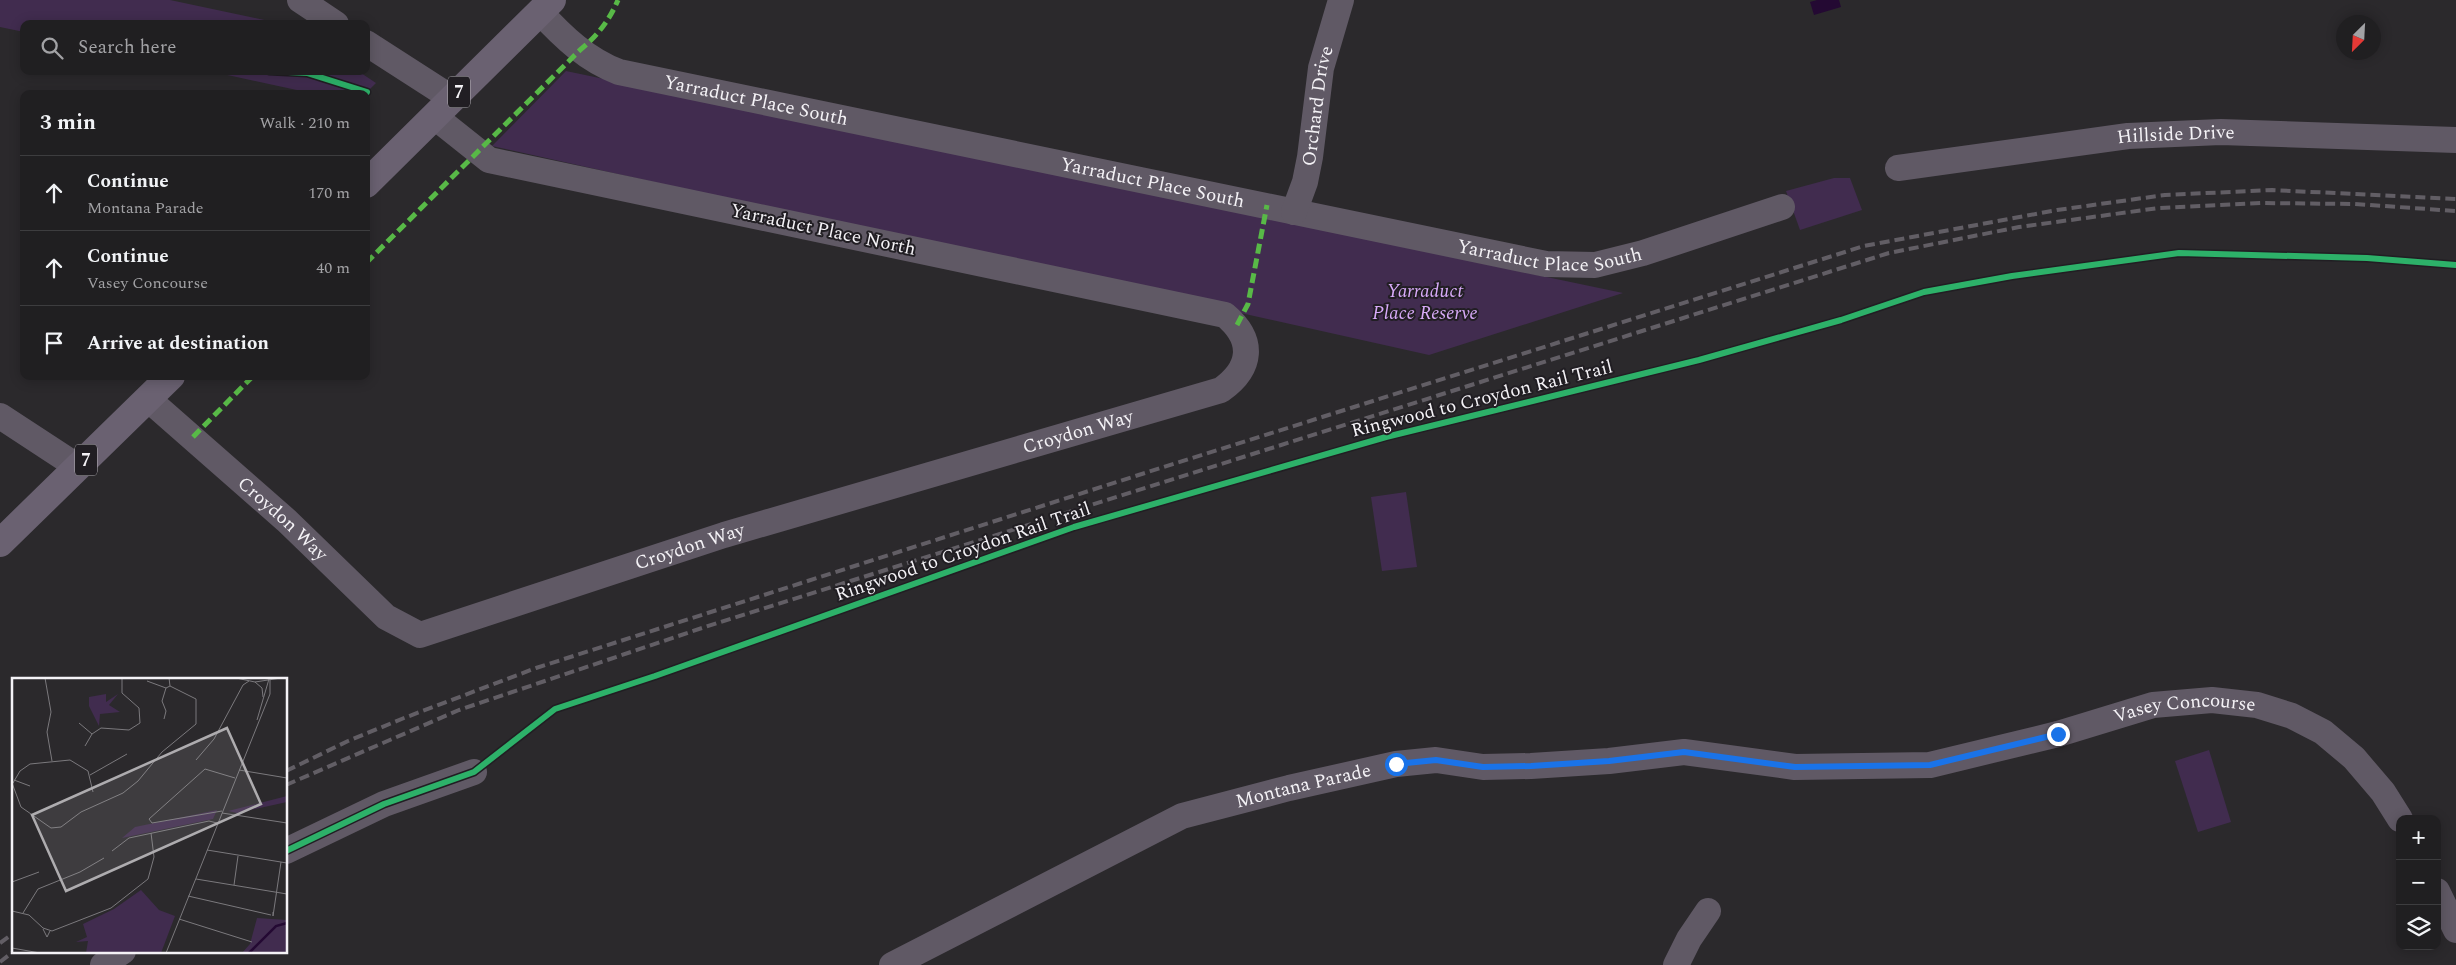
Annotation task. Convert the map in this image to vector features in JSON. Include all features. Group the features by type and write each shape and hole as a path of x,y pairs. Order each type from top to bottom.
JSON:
{"main road":[{"name":"7","path":"370,180 546,6"},
{"name":"7","path":"0,543 167,380"}],"street":[{"path":"300,0 330,20"},
{"name":"Orchard Drive","path":"1294,212 1310,157 1321,68 1341,0"},
{"name":"Yarraduct Place South","path":"546,6 587,56 600,65 619,72 1546,264 1595,265 1652,251 1782,207"},
{"name":"Yarraduct Place North","path":"370,46 444,108 489,160 1225,315"},
{"name":"Hillside Drive","path":"1898,168 2128,136 2221,132 2456,140"},
{"name":"Croydon Way","path":"148,399 287,521 386,617 420,635 724,535 1221,390 1234,381 1243,370 1246,354 1243,339 1237,326 1225,315"},
{"path":"0,416 78,468"},
{"name":"Vasey Concourse","path":"1930,765 2058,734 2153,705 2212,700 2257,705 2292,716 2323,732 2354,758 2377,785 2397,815"},
{"name":"Montana Parade","path":"892,965 1182,816 1289,788 1396,764 1436,760 1483,767 1531,766 1609,761 1684,752 1795,767 1930,765"},
{"path":"288,850 384,804 474,772"},
{"path":"2441,899 2456,930"},
{"path":"1676,965 1689,939 1708,910"},
{"path":"103,965 122,952"}],"green space":[{"path":"0,0 170,0 264,20 20,20 20,31 0,27"},
{"name":"Yarraduct Place Reserve","path":"566,71 1623,293 1429,355 492,146"},
{"path":"227,75 364,75 376,83 369,90 297,90"},
{"path":"1834,178 1850,178 1862,210 1800,230 1786,191"},
{"path":"1406,492 1417,567 1382,571 1371,497"},
{"path":"2209,750 2231,822 2198,832 2175,761"}],"shaded area":[{"path":"1817,0 1839,0 1841,7 1814,15 1810,2"}],"railway":[{"path":"288,770 348,741 536,668 1864,246 2057,210 2165,195 2272,190 2456,199"},
{"path":"288,784 459,710 705,627 1889,253 2019,227 2159,208 2261,203 2355,204 2456,211"},
{"path":"0,943 12,934"},
{"path":"0,962 13,952"}],"marked path":[{"path":"370,259 592,39 607,21 618,0"},
{"path":"1237,325 1248,304 1267,205"},
{"path":"193,437 249,380"}],"cycle path":[{"path":"313,75 361,90"},
{"name":"Ringwood to Croydon Rail Trail","path":"288,850 384,804 474,772 555,709 655,676 1074,527 1386,437 1699,360 1841,320 1924,292 2012,276 2179,253 2367,258 2456,265"}],"route":[{"path":"1396,764 1436,760 1483,767 1531,766 1609,761 1684,752 1795,767 1930,765 2058,734"}]}
